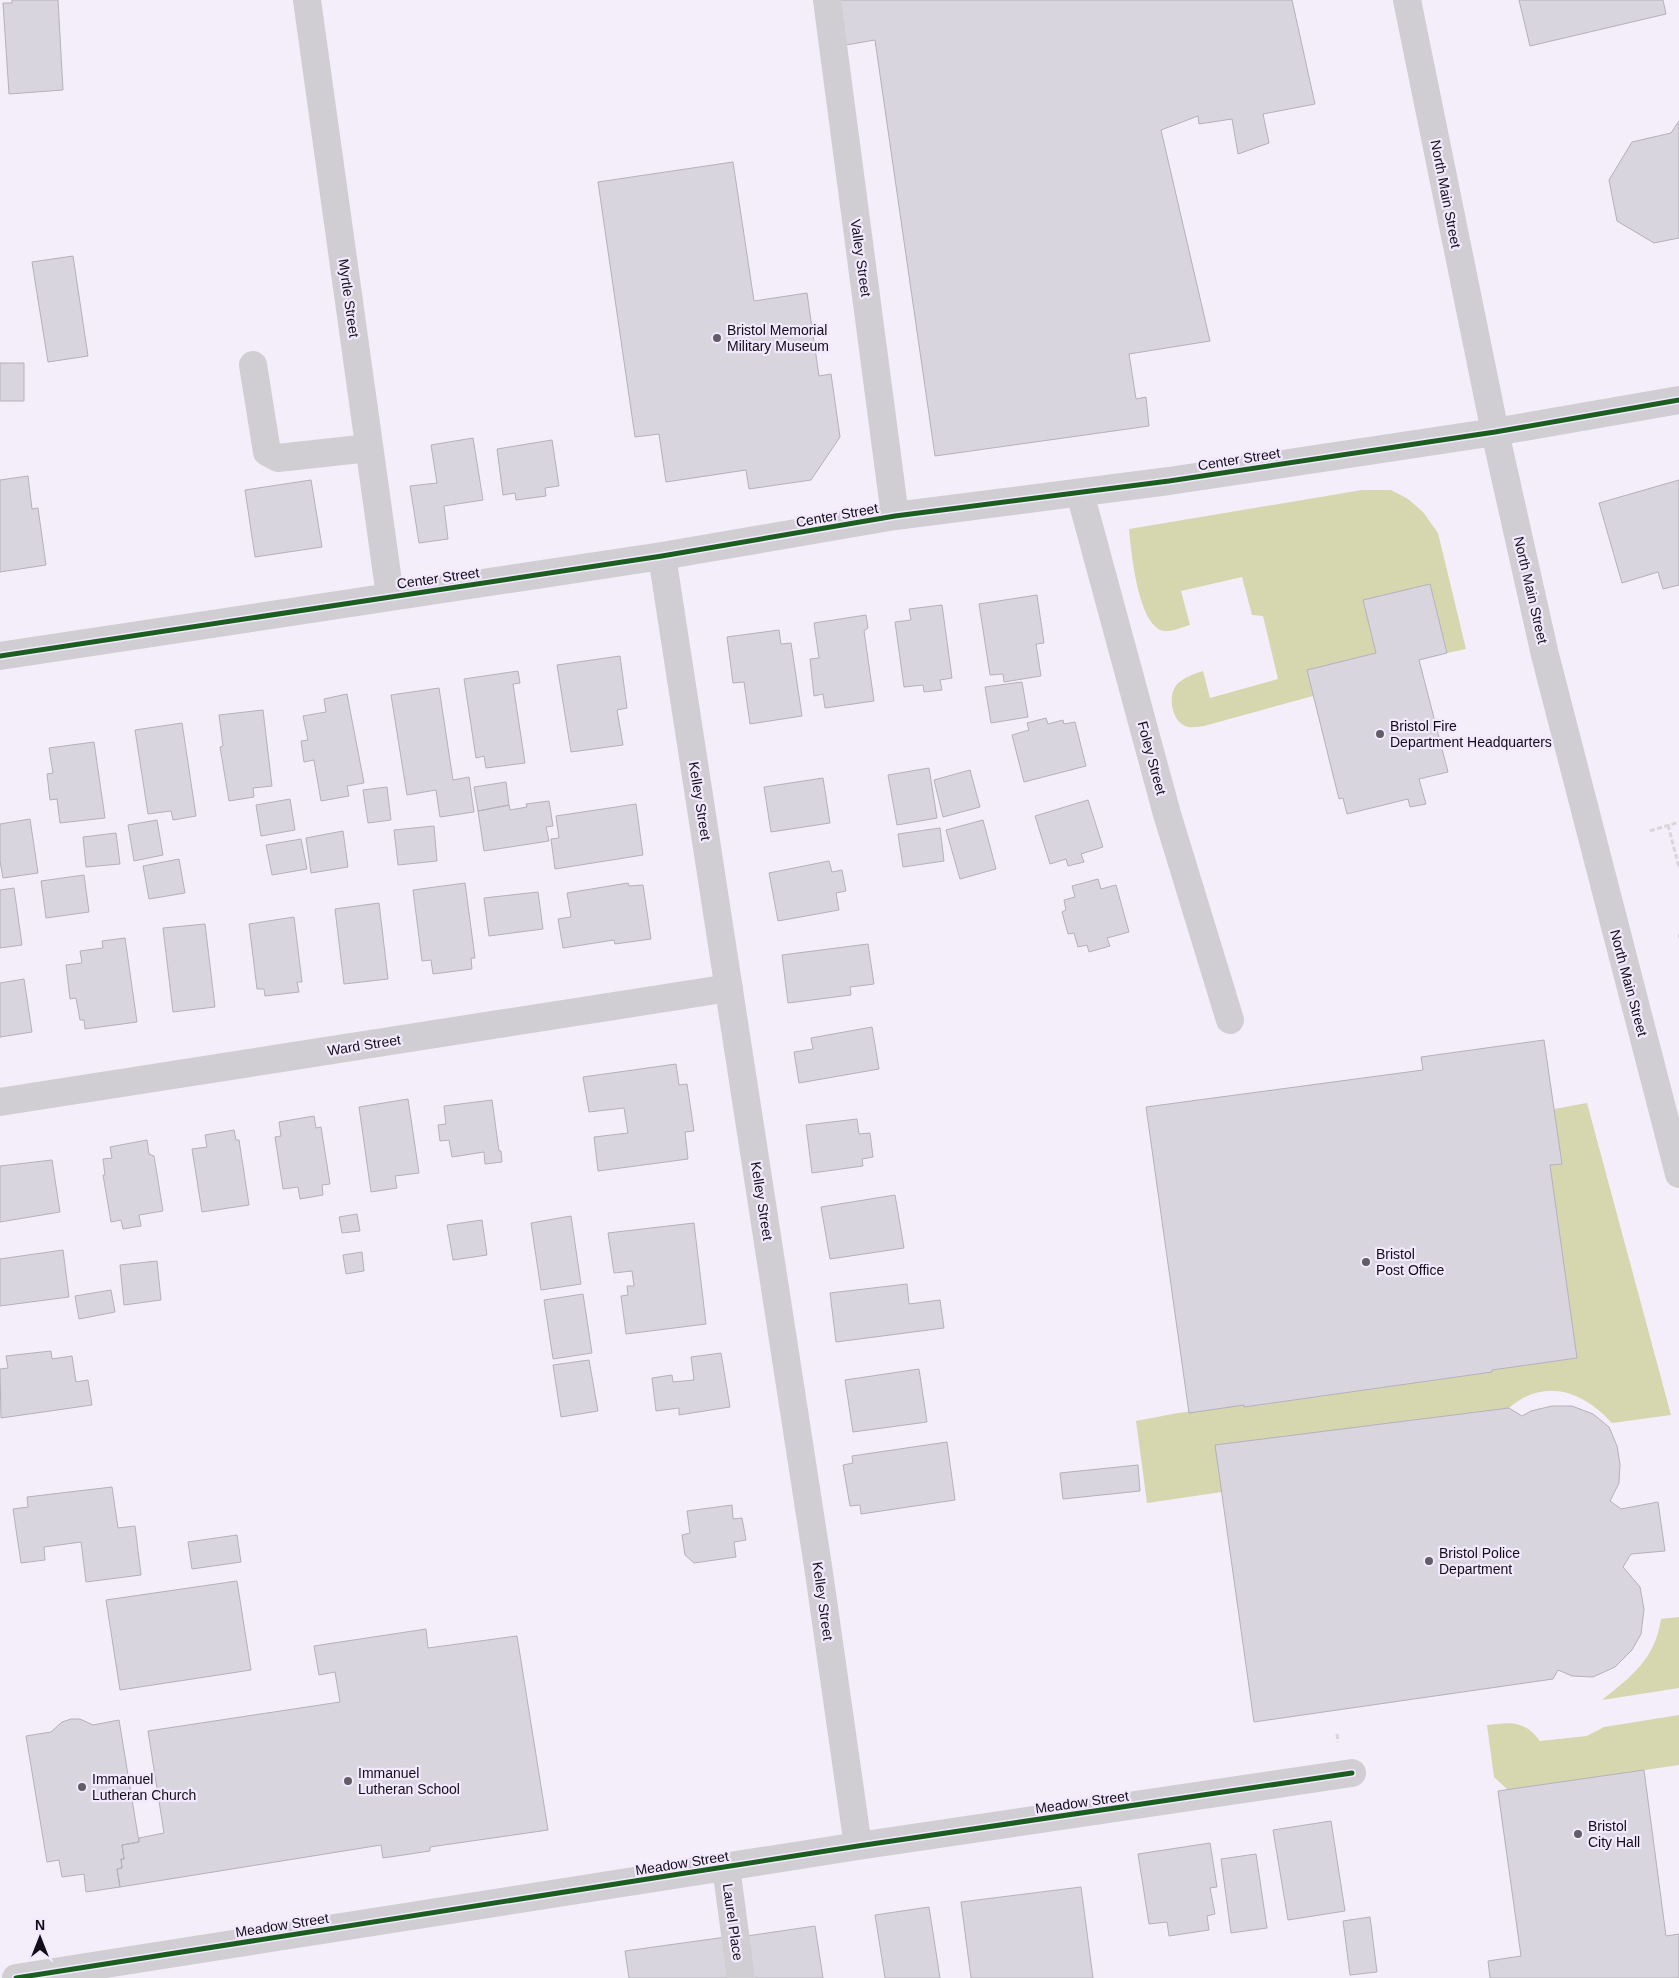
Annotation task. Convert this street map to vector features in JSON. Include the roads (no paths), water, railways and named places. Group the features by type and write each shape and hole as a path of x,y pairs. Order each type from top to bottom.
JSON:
{"street":[{"name":"Myrtle Street","path":"307,0 390,596"},
{"name":"Valley Street","path":"827,0 896,516"},
{"name":"North Main Street","path":"1407,0 1495,432 1545,654 1679,1174"},
{"path":"253,365 267,452 278,458 369,448"},
{"name":"Center Street","path":"0,656 662,556 896,516 1080,494 1495,432 1679,400"},
{"name":"Foley Street","path":"1080,494 1167,814 1230,1020"},
{"name":"Kelley Street","path":"662,556 819,1572 858,1846"},
{"name":"Ward Street","path":"0,1102 729,988"},
{"name":"Meadow Street","path":"16,1978 858,1846 1352,1773"},
{"name":"Laurel Place","path":"726,1867 741,1978"}],"place":[{"name":"Bristol Memorial Military Museum","path":"717,338"},
{"name":"Bristol Fire Department Headquarters","path":"1380,734"},
{"name":"Bristol Post Office","path":"1366,1262"},
{"name":"Bristol Police Department","path":"1429,1561"},
{"name":"Immanuel Lutheran School","path":"348,1781"},
{"name":"Immanuel Lutheran Church","path":"82,1787"},
{"name":"Bristol City Hall","path":"1578,1834"}]}
